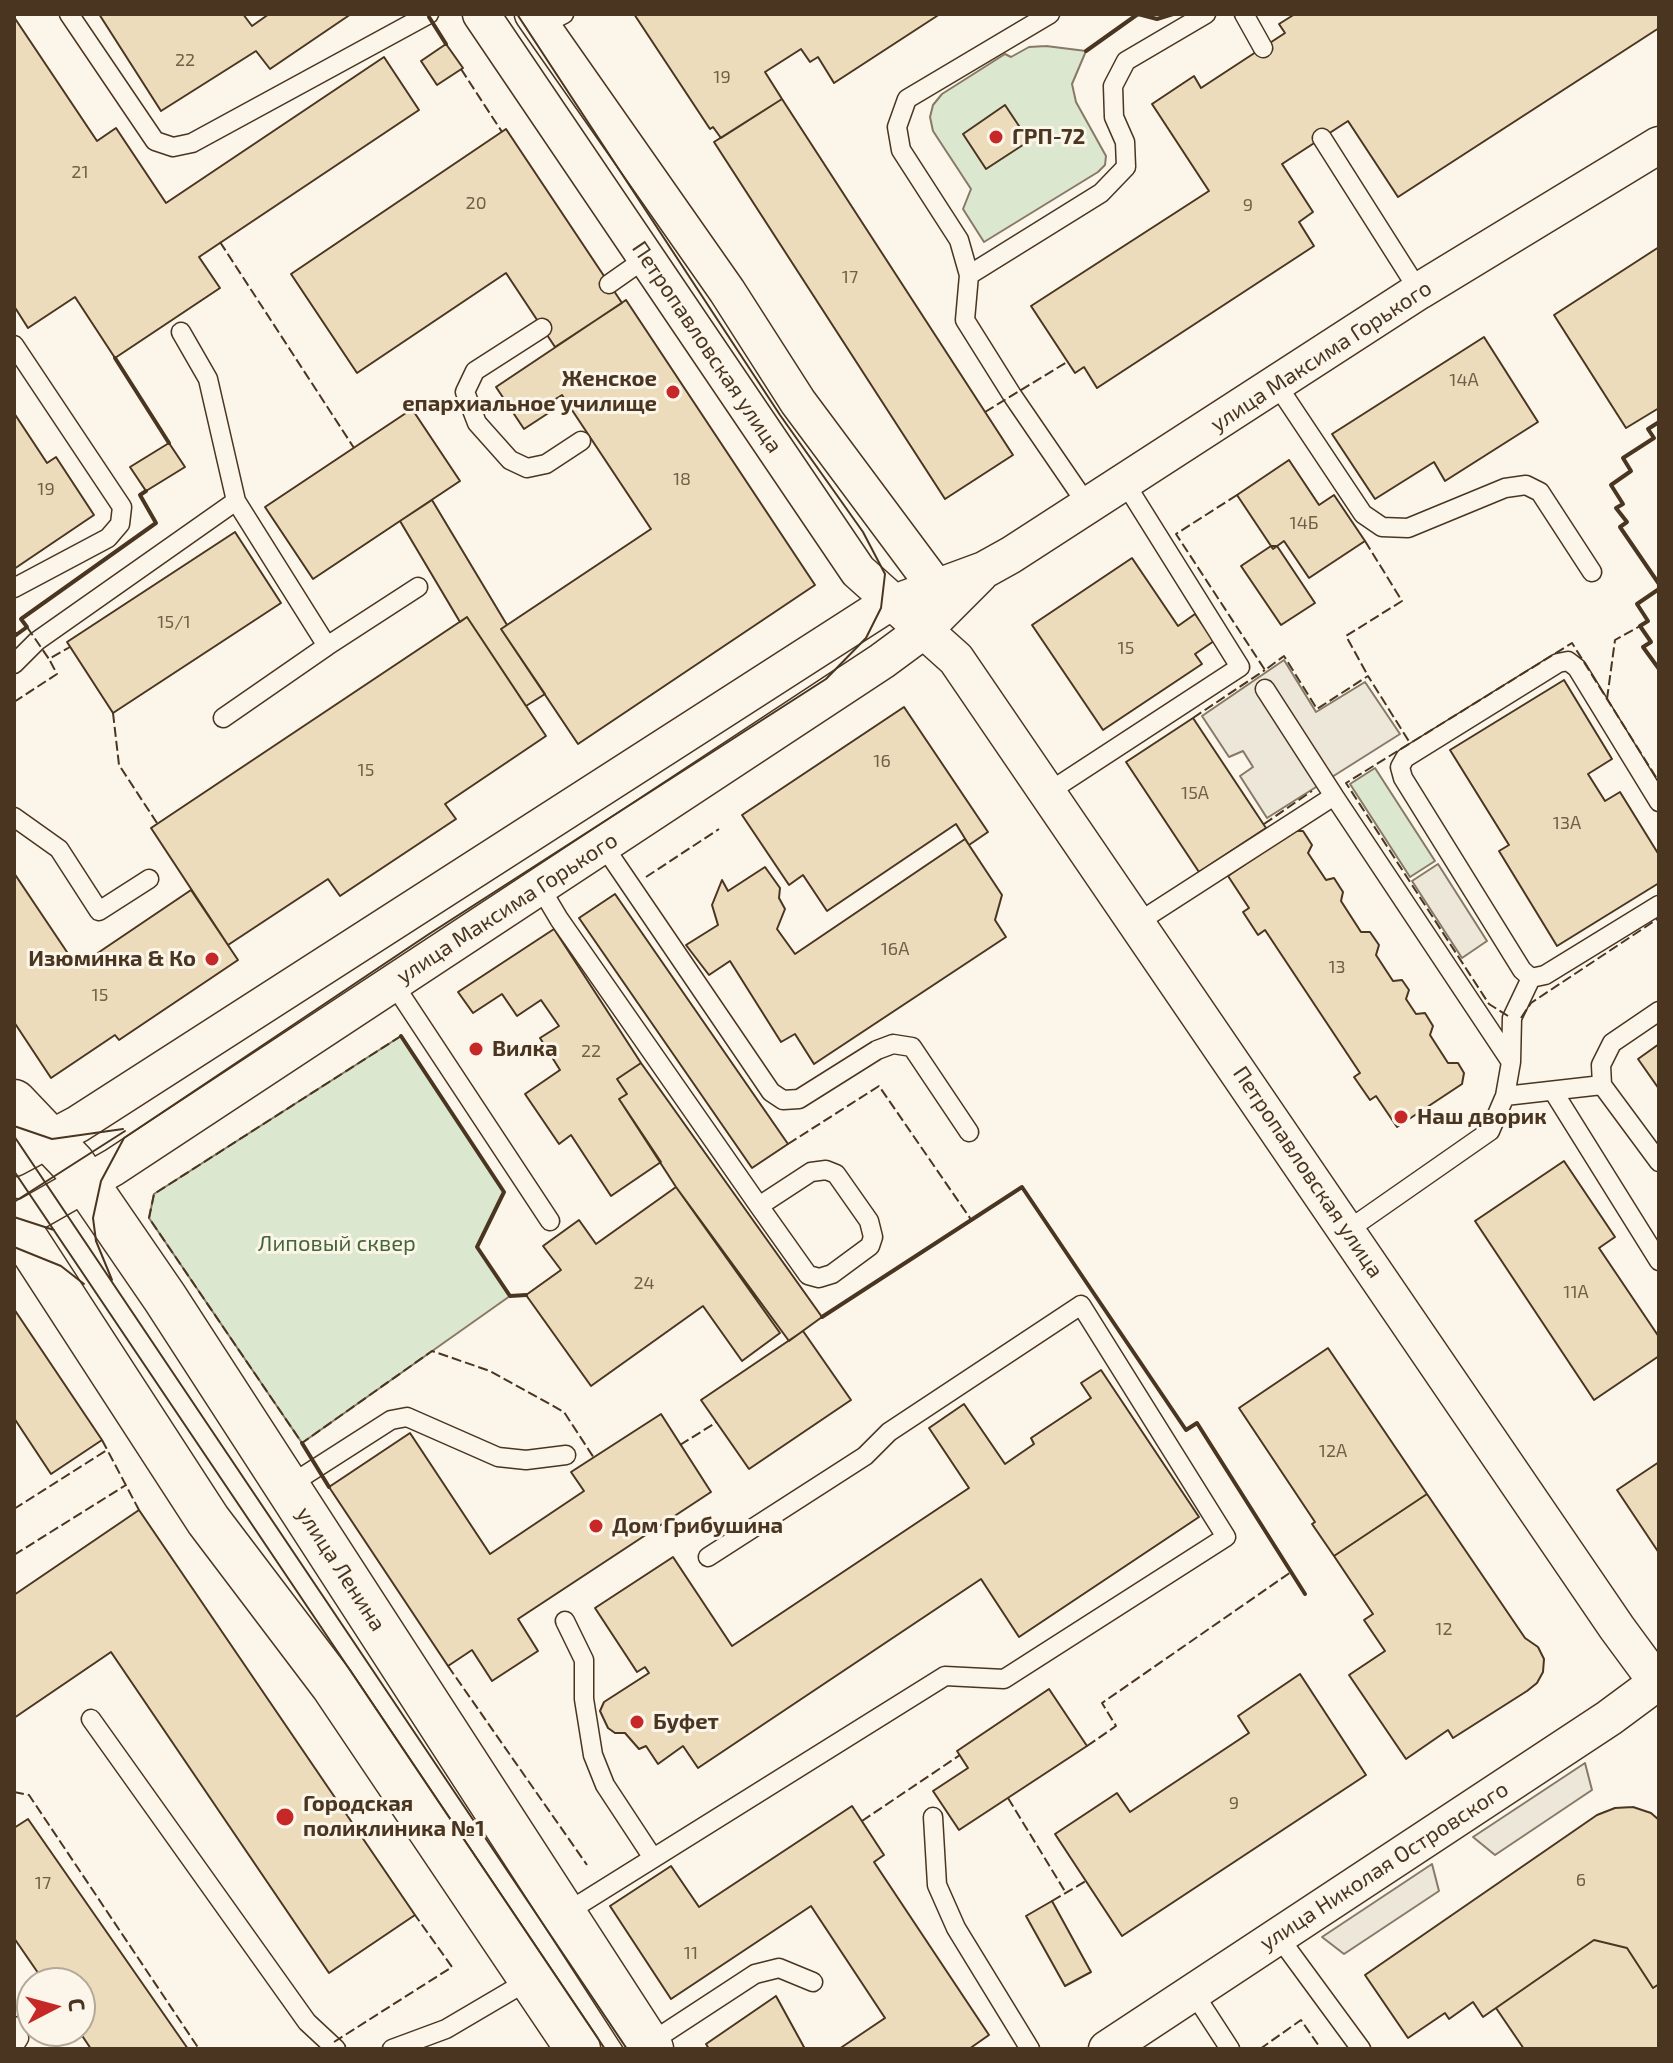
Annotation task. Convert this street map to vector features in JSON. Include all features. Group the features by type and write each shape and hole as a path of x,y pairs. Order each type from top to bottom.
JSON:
{"main road":[{"name":"улица Ленина","path":"14,1102 52,1139 87,1183 288,1486 561,1915 649,2047"},
{"path":"15,1223 208,1520 333,1685 578,2049"}],"street":[{"name":"Петропавловская улица","path":"481,14 858,571 893,602"},
{"name":"Петропавловская улица","path":"546,18 934,609 956,659 1617,1628 1658,1682"},
{"name":"улица Максима Горького","path":"15,1223 87,1183 882,661 934,609 984,570 1125,483 1419,291 1659,145"},
{"name":"улица Максима Горького","path":"14,1158 52,1139 893,602 934,609"},
{"name":"улица Николая Островского","path":"1107,2049 1609,1718 1658,1682"}],"lane":[{"path":"69,14 155,141 173,147 192,143 429,14"},
{"path":"1050,14 907,99 897,127 901,150 959,240 969,275 965,320 1088,506"},
{"path":"969,275 1101,193 1126,167 1125,142 1114,117 1113,86 1119,73 1126,61 1206,14"},
{"path":"1244,14 1263,48"},
{"path":"1322,138 1419,291"},
{"path":"609,284 646,258"},
{"path":"542,328 475,371 465,392 477,423 510,460 527,468 546,464 581,441"},
{"path":"181,332 208,379 236,501 327,646"},
{"path":"14,345 122,507 120,524 108,538 14,588"},
{"path":"1277,385 1363,514 1382,527 1408,528 1505,488 1526,485 1540,492 1592,572"},
{"path":"1047,793 1240,667 1125,483"},
{"path":"14,664 37,641 236,501"},
{"path":"223,718 418,587"},
{"path":"1531,978 1522,970 1403,778 1400,767 1405,758 1558,663 1568,661 1577,668 1659,802"},
{"path":"1265,689 1511,1062"},
{"path":"1137,923 1334,796"},
{"path":"14,817 59,849 99,911 149,879"},
{"path":"603,845 771,1092 783,1100 799,1099 877,1050 893,1044 912,1047 969,1132"},
{"path":"540,887 759,1206 808,1275 819,1278 832,1274 870,1246 873,1237 869,1221 836,1174 826,1170 811,1172 759,1206"},
{"path":"1531,978 1545,975 1659,905"},
{"path":"1348,1230 1490,1131 1505,1096 1511,1062 1512,1018 1531,978"},
{"path":"393,983 550,1221"},
{"path":"1659,1011 1612,1043 1601,1065 1602,1085 1659,1162"},
{"path":"1505,1096 1602,1085"},
{"path":"1553,1091 1659,1261"},
{"path":"561,1915 945,1676 1004,1679 1226,1537 1081,1305 889,1432 865,1456 708,1557"},
{"path":"288,1486 391,1420 407,1417 498,1457 526,1460 566,1455"},
{"path":"565,1621 584,1660 584,1699 593,1755 605,1785 653,1858"},
{"path":"91,1719 307,2022 336,2049"},
{"path":"933,1817 937,1885 956,1928 1030,2049"},
{"path":"1278,1936 1361,2049"},
{"path":"649,2047 755,1974 779,1968 813,1982"},
{"path":"392,2049 446,2029 531,1979"},
{"path":"1193,1992 1230,2049"},
{"path":"14,2026 19,2038 14,2046"}],"green space":[{"path":"1029,47 1086,51 1072,84 1076,102 1106,156 1105,165 984,242 963,209 971,189 933,131 930,117 933,105 942,94 1005,54 1011,57"},
{"path":"1375,768 1435,861 1410,877 1350,784"},
{"name":"Липовый сквер","path":"401,1036 504,1192 477,1247 510,1296 302,1443 149,1218 154,1194"}],"shaded area":[{"path":"1284,660 1316,712 1365,682 1400,734 1267,818 1240,776 1253,767 1243,751 1229,757 1202,716"},
{"path":"1438,864 1487,941 1462,958 1412,881"},
{"path":"1585,1763 1592,1790 1495,1855 1473,1837"},
{"path":"1432,1864 1439,1891 1344,1954 1322,1937"}],"building":[{"path":"99,14 243,14 252,26 269,14 351,14 270,69 256,51 161,111"},
{"path":"634,14 940,14 834,83 818,57 810,62 801,49 765,72 782,99 721,138 713,127 710,129"},
{"path":"1295,14 1659,14 1659,28 1398,197 1348,121 1282,164 1313,212 1299,222 1314,246 1097,388 1084,367 1075,373 1031,306 1209,191 1152,104 1194,76 1201,88 1285,33 1279,24"},
{"path":"14,17 97,141 116,128 166,203 384,57 419,110 199,257 220,288 115,358 75,297 28,328 14,306"},
{"path":"446,44 463,68 437,85 421,61"},
{"path":"782,99 1013,455 945,499 714,142"},
{"name":"ГРП-72","path":"1005,105 1029,141 986,169 963,134"},
{"path":"506,129 622,303 555,347 506,273 357,373 291,274"},
{"path":"1659,247 1659,408 1626,428 1554,315"},
{"path":"626,300 815,585 578,744 501,629 651,529 562,395 546,405 550,412 524,429 496,387"},
{"path":"1484,337 1538,422 1445,481 1434,462 1375,499 1332,434"},
{"path":"412,409 460,481 313,579 265,507"},
{"path":"14,413 47,463 56,457 94,515 14,569"},
{"path":"169,443 185,467 146,491 130,467"},
{"path":"1289,460 1319,505 1334,495 1365,541 1309,578 1284,541 1273,549 1237,495"},
{"path":"432,500 507,625 501,629 545,694 526,706 467,617 460,622 400,521"},
{"path":"235,532 281,603 113,713 67,642"},
{"path":"1271,546 1277,546 1315,603 1281,625 1241,566"},
{"path":"1132,558 1178,626 1195,614 1214,641 1195,654 1202,664 1103,730 1032,625"},
{"path":"467,617 546,736 445,804 456,819 340,896 328,879 228,945 151,828"},
{"path":"1564,680 1612,759 1588,774 1605,801 1620,792 1659,855 1659,883 1557,946 1499,851 1509,845 1450,750"},
{"path":"904,707 988,832 969,845 956,824 827,911 803,875 789,885 742,815"},
{"path":"1193,718 1266,828 1199,872 1126,762"},
{"path":"1294,831 1303,831 1312,845 1308,853 1326,880 1334,878 1343,892 1341,901 1361,932 1370,932 1379,945 1376,955 1393,981 1402,980 1409,990 1406,999 1416,1014 1425,1013 1433,1026 1430,1035 1448,1063 1458,1063 1464,1073 1462,1084 1397,1127 1376,1096 1370,1100 1354,1077 1360,1073 1265,930 1258,935 1243,912 1249,908 1228,876"},
{"path":"965,839 1002,895 995,920 1006,937 814,1064 795,1034 781,1042 730,961 709,975 686,945 718,925 712,905 722,880 728,891 765,867 780,888 779,898 785,909 777,929 795,954"},
{"path":"14,873 77,967 191,890 238,960 119,1040 115,1035 51,1078 14,1022"},
{"path":"615,894 788,1144 752,1168 579,918"},
{"path":"554,929 641,1063 617,1079 627,1094 619,1099 661,1162 611,1196 571,1135 559,1144 525,1094 560,1070 540,1038 559,1026 541,1000 517,1016 502,994 473,1013 458,992"},
{"path":"1659,1044 1659,1089 1638,1059"},
{"path":"641,1063 822,1317 789,1341 676,1187 619,1099 627,1094 617,1079"},
{"path":"1564,1161 1615,1237 1599,1248 1659,1337 1659,1356 1594,1400 1475,1221"},
{"path":"676,1187 780,1333 742,1361 703,1306 591,1386 526,1295 561,1270 543,1246 579,1220 596,1244"},
{"path":"14,1309 102,1440 51,1474 14,1418"},
{"path":"803,1331 851,1400 749,1469 701,1400"},
{"path":"1328,1348 1427,1494 1334,1556 1239,1408"},
{"path":"1101,1370 1199,1517 1019,1637 981,1579 698,1768 683,1746 658,1764 646,1746 639,1749 625,1733 615,1733 608,1728 600,1711 604,1702 649,1673 645,1667 637,1672 595,1608 673,1557 732,1646 969,1488 929,1428 964,1404 1005,1464 1034,1444 1031,1438 1091,1398 1081,1383"},
{"name":"Дом Грибушина","path":"661,1414 711,1492 518,1619 538,1651 492,1681 472,1650 448,1666 329,1487 410,1433 490,1554 584,1491 571,1472"},
{"path":"1659,1462 1659,1553 1617,1490"},
{"path":"1427,1494 1525,1638 1538,1647 1544,1659 1543,1672 1537,1683 1527,1691 1453,1738 1448,1730 1406,1759 1349,1675 1385,1651 1364,1620 1373,1614 1334,1556"},
{"name":"Городская поликлиника №1","path":"139,1510 415,1915 329,1973 111,1652 14,1718 14,1595"},
{"path":"1300,1674 1366,1775 1122,1936 1055,1834 1117,1793 1130,1812 1249,1733 1238,1716"},
{"path":"1049,1689 1087,1746 959,1830 933,1791 968,1768 957,1751"},
{"path":"852,1806 884,1855 874,1862 989,2035 969,2049 839,2049 885,2018 811,1906 671,1999 610,1906 671,1866 699,1907"},
{"path":"1633,1807 1651,1813 1659,1820 1659,1984 1653,1988 1627,1948 1594,1940 1483,2017 1473,2002 1449,2019 1445,2013 1408,2038 1365,1975 1597,1815 1615,1808"},
{"path":"28,1819 188,2049 91,2049 90,2047 96,2047 96,1967 34,1967 14,1938 14,1828"},
{"path":"1052,1901 1091,1972 1065,1986 1026,1916"},
{"path":"1594,1940 1627,1948 1653,1988 1659,1984 1659,2049 1524,2049 1496,2008"},
{"path":"776,1996 805,2049 709,2049 706,2044"}],"tram line":[{"path":"112,1280 96,1241 93,1218 101,1181 124,1138 429,934 826,679 866,638 881,608 885,574 863,532 780,415 517,14"},
{"path":"14,1126 52,1139 123,1129"},
{"path":"14,1202 125,1131"},
{"path":"14,1136 627,2049"},
{"path":"14,1171 605,2049"},
{"path":"14,1217 54,1230"},
{"path":"14,1247 61,1266 84,1284"}],"fence":[{"path":"461,69 502,132"},
{"path":"220,242 354,448"},
{"path":"985,412 1067,362"},
{"path":"1237,495 1176,534 1265,670 1284,656 1317,709 1368,676 1410,743"},
{"path":"1365,541 1402,601 1346,636 1368,676"},
{"path":"1607,699 1615,640 1640,626"},
{"path":"27,627 49,659 70,647"},
{"path":"1508,1016 1489,1004 1346,783 1572,643 1659,782"},
{"path":"14,702 57,674 49,659"},
{"path":"1193,718 1265,670"},
{"path":"113,713 119,765 157,823"},
{"path":"1264,824 1312,791"},
{"path":"646,877 719,829"},
{"path":"1521,1018 1531,1003 1659,918"},
{"path":"401,1036 154,1194 149,1218 302,1443 432,1351 490,1371 564,1412 594,1458"},
{"path":"788,1144 879,1086 972,1221"},
{"path":"680,1445 717,1422"},
{"path":"102,1440 139,1510"},
{"path":"14,1509 107,1450"},
{"path":"14,1555 126,1485"},
{"path":"1087,1746 1116,1726 1102,1703 1291,1572"},
{"path":"448,1666 587,1865"},
{"path":"862,1821 960,1755"},
{"path":"14,1792 29,1795 199,2049"},
{"path":"1008,1798 1066,1893"},
{"path":"1052,1901 1086,1881"},
{"path":"334,2042 452,1967 415,1915"},
{"path":"1260,2049 1301,2020 1321,2049"}],"wall":[{"path":"1138,14 1157,19 1173,14"},
{"path":"1086,51 1138,14"},
{"path":"429,17 446,44"},
{"path":"115,358 169,443"},
{"path":"1659,422 1648,429 1654,438 1623,458 1631,471 1611,485 1623,504 1616,508 1627,522 1620,527 1659,584"},
{"path":"14,632 16,635 27,627 21,619 156,523 140,495 146,491"},
{"path":"1659,589 1637,604 1648,621 1640,626 1651,642 1643,647 1659,669"},
{"path":"401,1036 504,1192 477,1247 510,1296 526,1295"},
{"path":"822,1317 1022,1187 1186,1430 1197,1423 1305,1594"},
{"path":"302,1443 329,1487"}],"place":[{"name":"ГРП-72","path":"996,137"},
{"name":"Женское епархиальное училище","path":"673,392"},
{"name":"Изюминка & Ко","path":"212,959"},
{"name":"Вилка","path":"476,1049"},
{"name":"Наш дворик","path":"1401,1117"},
{"name":"Дом Грибушина","path":"596,1526"},
{"name":"Буфет","path":"637,1722"},
{"name":"Городская поликлиника №1","path":"285,1817"}]}
